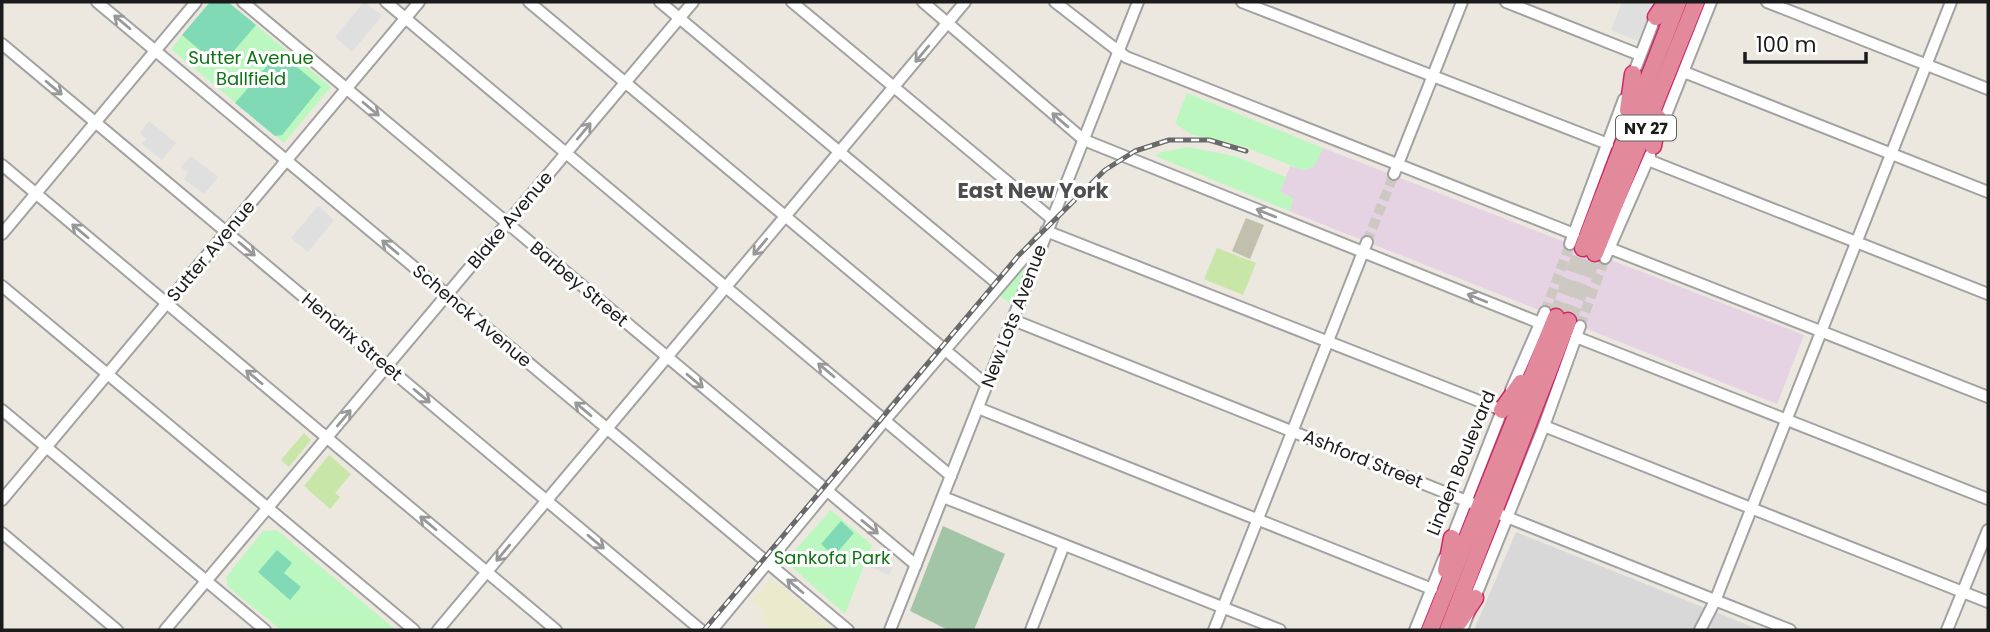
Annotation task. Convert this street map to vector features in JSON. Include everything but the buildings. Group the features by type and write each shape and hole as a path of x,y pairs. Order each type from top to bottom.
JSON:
{"highway":[{"name":"NY 27","path":"1589,248 1615,143 1678,2"},
{"name":"NY 27","path":"1589,248 1663,86 1696,2"},
{"path":"1683,35 1705,2"},
{"path":"1615,143 1633,74"},
{"path":"1651,153 1663,86"},
{"path":"1451,630 1501,514 1561,323"},
{"name":"Linden Boulevard","path":"1430,630 1473,503 1536,361 1561,323"},
{"path":"1502,410 1536,361"},
{"path":"1440,605 1452,538"},
{"path":"1451,630 1475,598"}],"street":[{"name":"Schenck Avenue","path":"97,2 848,630"},
{"path":"2,234 196,2"},
{"name":"Barbey Street","path":"243,2 916,565"},
{"path":"386,2 951,476"},
{"name":"Sutter Avenue","path":"2,500 419,2"},
{"path":"529,2 987,386"},
{"path":"660,2 999,285"},
{"name":"Blake Avenue","path":"165,630 693,2"},
{"path":"792,2 1052,219"},
{"path":"923,2 1084,140 1561,323 1787,420 1988,499"},
{"path":"438,630 965,2"},
{"path":"1055,2 1118,52 1589,248 1821,331 1988,397"},
{"name":"New Lots Avenue","path":"890,630 1138,2"},
{"path":"1242,2 1615,143"},
{"path":"1396,169 1462,2"},
{"path":"1506,2 1640,55"},
{"path":"1589,248 1651,153 1711,2"},
{"path":"1767,2 1988,89"},
{"path":"1700,630 1715,601 1752,509 1951,2"},
{"path":"1633,74 1661,7"},
{"name":"Hendrix Street","path":"2,44 702,630"},
{"path":"1684,72 1988,192"},
{"path":"1651,153 1856,242 1988,294"},
{"path":"2,164 556,630"},
{"path":"712,630 885,420 1046,232 1502,410"},
{"path":"1214,630 1365,247"},
{"path":"2,286 414,630"},
{"name":"Ashford Street","path":"1013,320 1790,630"},
{"path":"1462,630 1475,598 1501,514 1544,426 1561,323"},
{"name":"Linden Boulevard","path":"1415,630 1452,538 1473,503 1502,410 1561,323"},
{"path":"978,408 1432,589"},
{"path":"2,410 265,630"},
{"path":"1544,426 1988,601"},
{"path":"943,497 1280,630"},
{"path":"1947,630 1988,530"},
{"path":"2,533 117,630"},
{"path":"1031,630 1064,545"}],"shaded area":[{"path":"364,2 382,16 352,52 335,37"},
{"path":"1622,2 1653,2 1638,41 1611,30"},
{"path":"149,121 176,143 162,160 142,144 146,139 140,133"},
{"path":"1323,148 1804,335 1777,404 1289,211 1294,199 1280,192 1290,166 1302,170 1313,167"},
{"path":"191,156 218,177 204,194 184,179 188,173 181,167"},
{"path":"318,206 334,220 308,252 291,238"},
{"path":"1246,218 1264,225 1250,259 1232,251"},
{"path":"1516,532 1760,630 1474,630"},
{"path":"873,553 895,562 889,575 868,566"},
{"path":"771,578 833,630 774,630 759,618 764,612 751,601"}],"green space":[{"name":"Sutter Avenue Ballfield","path":"210,2 228,2 331,87 284,143 171,49"},
{"path":"210,2 228,2 256,25 220,67 182,35"},
{"path":"279,52 321,87 282,135 275,136 235,103"},
{"path":"1187,93 1323,148 1314,167 1302,170 1245,147 1190,134 1175,123"},
{"path":"1188,147 1235,156 1286,177 1280,192 1294,199 1289,211 1155,156 1161,152"},
{"path":"1217,248 1256,263 1243,295 1204,279"},
{"path":"1031,259 1012,301 1010,304 999,295"},
{"path":"304,433 311,440 289,467 281,460"},
{"path":"329,455 351,474 335,493 340,497 330,509 304,486"},
{"name":"Sankofa Park","path":"831,510 872,545 845,614 785,561"},
{"path":"841,521 854,533 834,556 821,544"},
{"path":"943,526 1005,554 974,630 948,630 910,611"},
{"path":"277,530 396,630 281,630 228,587 226,577 263,531"},
{"path":"277,550 292,563 284,573 301,587 290,600 258,572"}],"tunnel":[{"path":"1367,242 1394,174"},
{"path":"1545,312 1570,244"},
{"path":"1556,317 1583,248"},
{"path":"1568,321 1595,253"},
{"path":"1580,326 1605,258"}],"railway":[{"path":"704,630 1018,256 1105,170 1135,151 1169,140 1209,140 1246,151"}],"district":[{"name":"East New York","path":"1033,191"}]}
